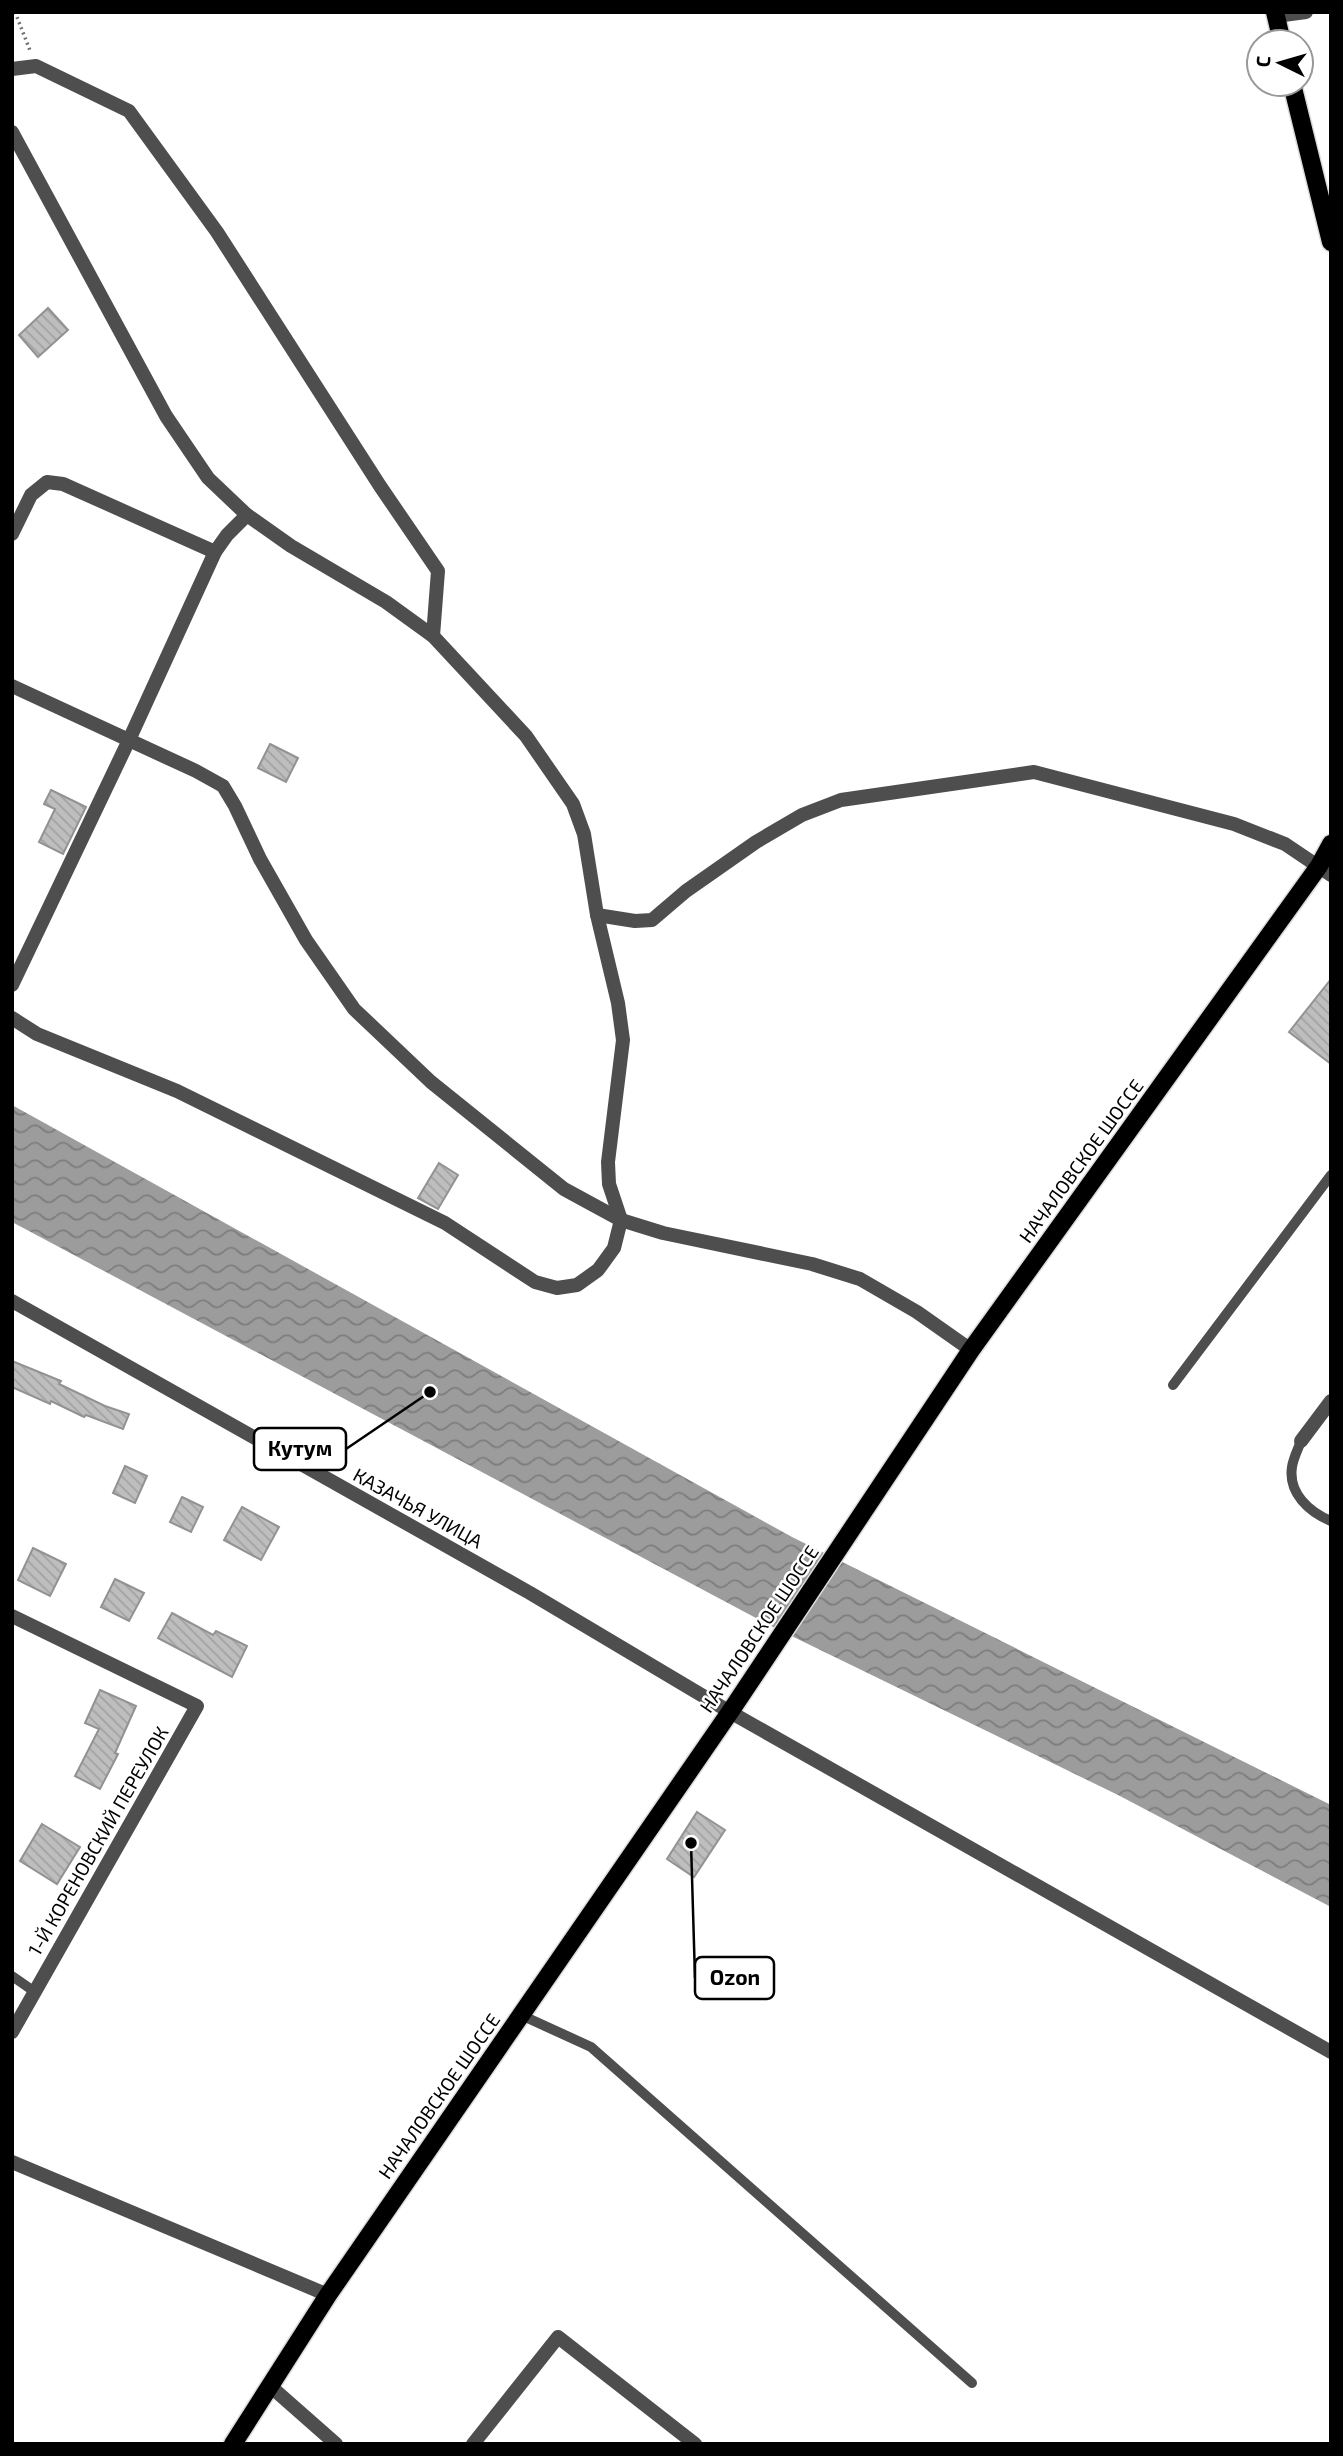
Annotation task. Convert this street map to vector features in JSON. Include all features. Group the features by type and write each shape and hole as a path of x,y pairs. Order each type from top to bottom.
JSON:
{"main road":[{"path":"1296,98 1331,242"},
{"name":"НАЧАЛОВСКОЕ ШОССЕ","path":"233,2444 328,2295 730,1712 971,1350 1325,871 1331,844"}],"street":[{"path":"1275,14 1306,12"},
{"path":"12,69 36,66 129,111 217,232 380,486 438,571 433,636"},
{"path":"12,132 166,416 208,478 247,516 291,546 387,602 433,636 526,736 573,804 584,834 597,915 618,1003 623,1040 608,1162 609,1184 621,1220 614,1248 598,1270 577,1285 557,1288 535,1282 445,1223 177,1091 37,1034 12,1018"},
{"path":"12,534 31,495 47,482 63,484 215,552"},
{"path":"12,985 215,552 227,535 247,516"},
{"path":"12,686 223,786 306,940 354,1009 431,1082 564,1189 621,1220 663,1233 812,1264 860,1279 917,1312 971,1350"},
{"path":"597,915 635,921 652,920 686,891 756,842 802,815 841,800 1034,772 1234,824 1285,844 1325,871"},
{"name":"КАЗАЧЬЯ УЛИЦА","path":"12,1301 530,1593 730,1712 1331,2052"},
{"path":"1301,1441 1331,1401"},
{"name":"1-Й КОРЕНОВСКИЙ ПЕРЕУЛОК","path":"12,1616 197,1706 12,2032"},
{"path":"12,2162 328,2295"},
{"path":"473,2444 558,2337 695,2444"},
{"path":"269,2385 336,2444"}],"lane":[{"path":"1173,1385 1331,1175"},
{"path":"1301,1441 1292,1467 1294,1491 1315,1514 1331,1521"},
{"path":"12,1976 35,1992"},
{"path":"521,2015 591,2047 972,2384"}],"path":[{"path":"15,12 36,66"}],"water":[{"path":"12,1105 792,1537 1331,1805 1331,1907 1118,1795 769,1625 12,1222"}],"building":[{"path":"48,308 68,330 38,357 19,335"},
{"path":"270,744 298,758 286,782 258,768"},
{"path":"51,790 86,807 63,854 39,842 55,809 44,804"},
{"path":"1331,979 1331,1064 1289,1032"},
{"path":"439,1163 458,1175 438,1209 418,1198"},
{"path":"12,1361 61,1381 59,1384 105,1406 129,1414 123,1429 86,1415 84,1417 12,1387"},
{"path":"125,1466 147,1476 135,1503 113,1493"},
{"path":"182,1497 203,1507 191,1532 170,1522"},
{"path":"242,1507 279,1527 261,1560 224,1540"},
{"path":"33,1548 66,1564 50,1596 18,1580"},
{"path":"115,1579 144,1593 129,1621 101,1607"},
{"path":"172,1613 213,1635 216,1631 247,1646 232,1677 158,1638"},
{"path":"100,1690 136,1706 115,1753 118,1754 100,1789 75,1776 99,1729 85,1723"},
{"path":"697,1812 725,1830 694,1877 667,1859"},
{"path":"42,1824 80,1847 57,1884 20,1861"}],"place":[{"name":"Кутум","path":"430,1392"},
{"name":"Ozon","path":"691,1843"}]}
